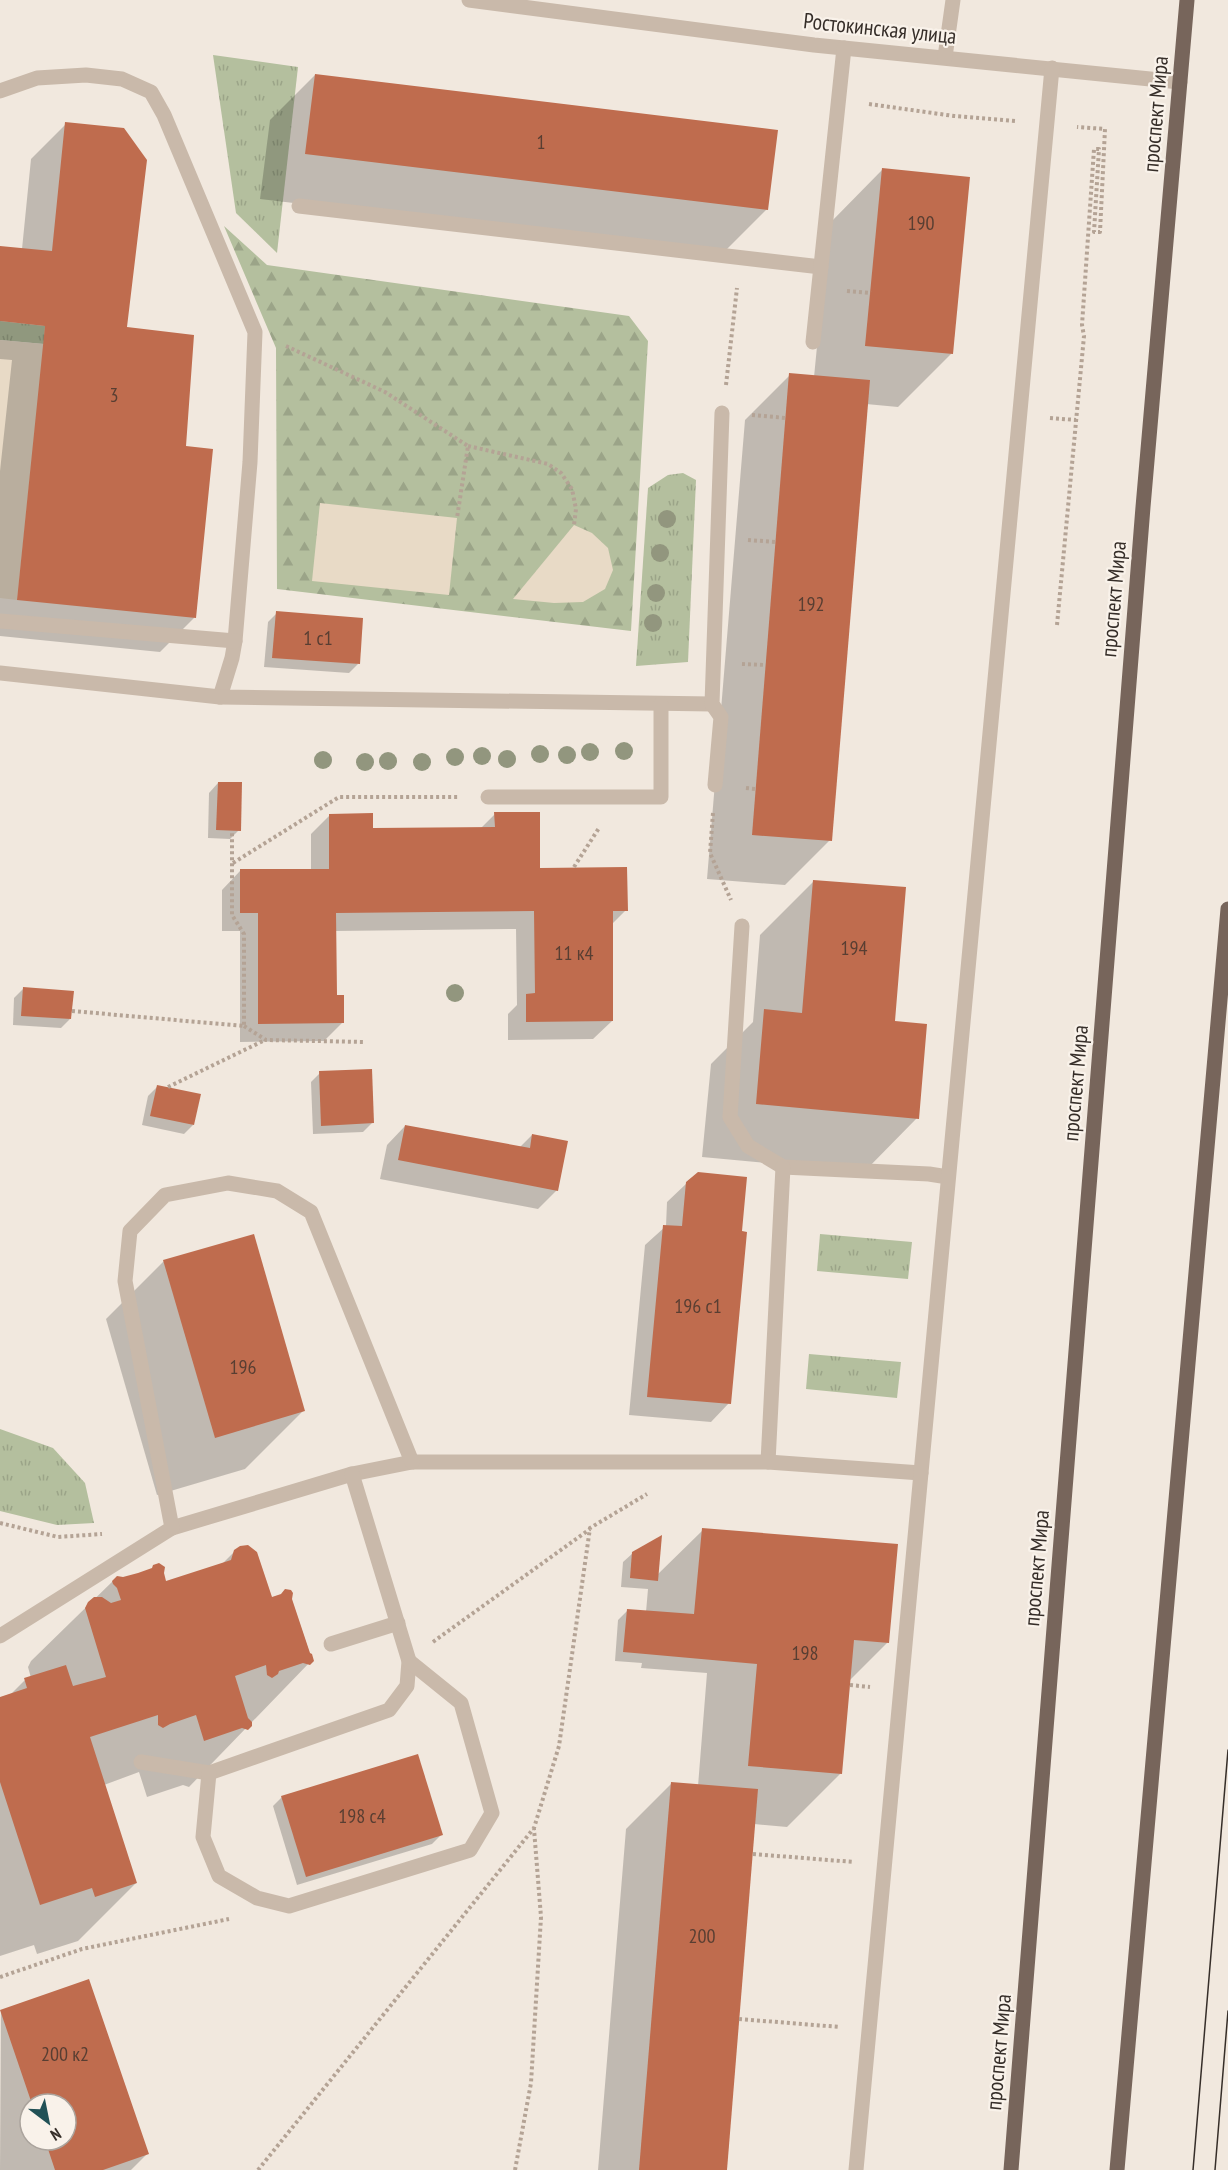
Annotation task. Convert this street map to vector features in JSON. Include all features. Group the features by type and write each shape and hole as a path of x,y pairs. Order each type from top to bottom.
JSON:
{"main road":[{"name":"проспект Мира","path":"1011,2170 1139,562 1187,0"},
{"path":"1118,2170 1228,909"}],"street":[{"name":"Ростокинская улица","path":"469,0 844,48 1180,82"},
{"path":"945,57 953,0"},
{"path":"813,342 844,48"},
{"path":"856,2170 1052,68"},
{"path":"0,91 37,78 86,75 122,79 151,92 164,115 255,332 250,462 235,642 220,697"},
{"path":"298,206 821,267"},
{"path":"715,785 721,717 712,704 722,413"},
{"path":"0,621 235,642"},
{"path":"0,673 220,697 712,704"},
{"path":"488,797 661,797 661,705"},
{"path":"742,926 730,1117 748,1146 783,1167 929,1174 948,1177"},
{"path":"768,1462 783,1167"},
{"path":"172,1528 125,1281 130,1231 165,1195 228,1183 277,1191 311,1212 412,1462"},
{"path":"0,1636 172,1528 352,1474 412,1462 768,1462 921,1473"},
{"path":"141,1762 209,1773 389,1710 407,1686 408,1660 352,1474"},
{"path":"331,1644 398,1623"},
{"path":"209,1773 203,1838 219,1875 257,1898 289,1906 470,1850 492,1813 461,1704 408,1660"}],"path":[{"path":"861,103 954,116 1105,129 1100,232 1094,232 1099,149 1094,149 1082,325 1084,336 1057,625"},
{"path":"722,413 741,257"},
{"path":"255,332 385,392 468,446 548,464 561,473 572,489 576,509 574,525"},
{"path":"458,518 468,446"},
{"path":"715,785 710,853 742,926"},
{"path":"233,862 339,797 488,797"},
{"path":"574,867 619,797"},
{"path":"232,831 232,915 244,934 244,1026"},
{"path":"72,1011 244,1026 266,1040"},
{"path":"168,1087 266,1040 365,1042"},
{"path":"0,1523 58,1537 104,1534"},
{"path":"408,1660 591,1528"},
{"path":"515,2170 531,2083 541,1917 534,1828"},
{"path":"753,1854 857,1862"},
{"path":"0,1977 82,1949 231,1918"},
{"path":"739,2019 843,2028"}],"green space":[{"path":"213,55 298,67 277,253 236,213"},
{"path":"224,226 267,265 629,316 648,341 631,631 277,589 276,348"},
{"path":"0,321 45,326 44,344 0,340"},
{"path":"683,473 696,480 688,662 636,666 648,488 668,475"},
{"path":"820,1234 912,1242 908,1279 817,1271"},
{"path":"809,1354 901,1362 897,1398 806,1389"},
{"path":"0,1429 53,1448 85,1483 94,1523 57,1525 0,1511"}],"shaded area":[{"path":"0,340 44,344 17,600 0,598"},
{"path":"320,503 457,518 449,595 312,581"},
{"path":"574,525 592,533 608,548 613,570 605,589 583,602 554,603 513,599"}],"building":[{"path":"315,74 778,130 768,210 305,154"},
{"path":"65,122 124,128 147,160 127,327 194,335 186,446 213,449 196,618 17,600 45,326 0,321 0,246 52,251"},
{"path":"882,168 970,177 953,354 865,346"},
{"path":"789,373 870,380 832,841 752,835"},
{"path":"276,611 363,618 360,664 272,658"},
{"path":"218,782 242,782 241,831 216,830"},
{"path":"494,812 540,812 540,868 627,867 628,911 613,911 613,1021 526,1022 526,994 535,993 534,911 336,913 337,995 344,995 344,1023 258,1024 258,913 240,913 240,869 329,869 329,814 373,813 373,828 495,827"},
{"path":"813,880 906,887 895,1021 927,1024 919,1119 756,1104 764,1009 802,1013"},
{"path":"23,987 74,991 71,1019 21,1016"},
{"path":"372,1069 374,1123 321,1126 319,1071"},
{"path":"157,1085 201,1094 194,1125 150,1116"},
{"path":"405,1125 530,1148 532,1134 568,1141 558,1191 398,1160"},
{"path":"698,1172 747,1177 742,1231 747,1232 731,1404 647,1397 663,1225 682,1226 686,1182"},
{"path":"254,1234 305,1411 215,1438 163,1260"},
{"path":"702,1528 898,1544 889,1643 854,1640 842,1774 748,1766 757,1664 623,1652 627,1609 694,1614"},
{"path":"662,1535 658,1581 630,1578 632,1552"},
{"path":"248,1545 257,1552 272,1597 281,1594 285,1589 293,1593 292,1599 314,1661 310,1665 303,1663 279,1671 272,1678 267,1675 266,1665 235,1676 248,1718 252,1722 248,1730 242,1728 204,1741 196,1715 163,1728 158,1725 158,1715 90,1737 137,1883 95,1897 92,1888 40,1905 0,1782 0,1697 27,1688 24,1678 66,1665 73,1686 106,1677 85,1608 94,1597 102,1597 111,1603 121,1600 112,1581 117,1576 123,1577 138,1573 159,1563 165,1567 166,1581 231,1560 234,1550"},
{"path":"418,1754 443,1835 306,1877 281,1796"},
{"path":"671,1782 758,1789 727,2170 639,2170"},
{"path":"89,1979 149,2154 103,2170 55,2170 49,2152 78,2152 78,2092 28,2092 0,2010"}],"tram line":[{"path":"1193,2170 1228,1750"},
{"path":"1215,2170 1228,2011"}]}
